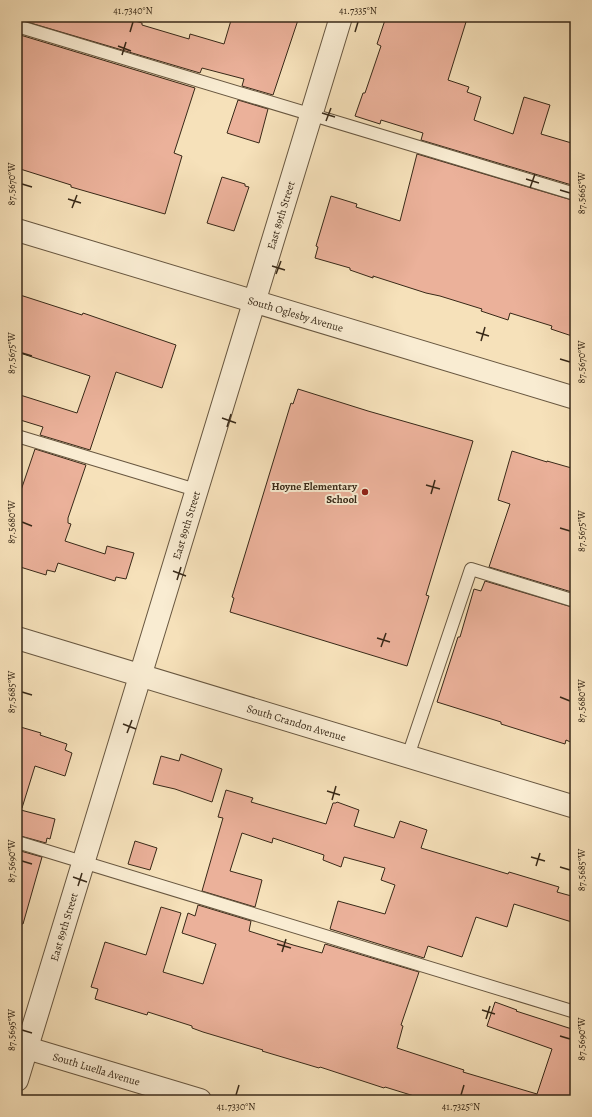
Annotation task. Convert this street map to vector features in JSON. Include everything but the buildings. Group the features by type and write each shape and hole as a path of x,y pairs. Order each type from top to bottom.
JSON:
{"street":[{"name":"East 89th Street","path":"17,1080 22,1046 83,862 341,17"},
{"name":"South Oglesby Avenue","path":"17,230 575,398"},
{"name":"South Crandon Avenue","path":"17,638 575,807"},
{"name":"South Luella Avenue","path":"22,1046 200,1100"}],"lane":[{"path":"17,26 575,194"},
{"path":"17,436 196,490"},
{"path":"408,756 471,569 575,601"},
{"path":"17,842 575,1012"}],"place":[{"name":"Hoyne Elementary School","path":"365,492"}]}
